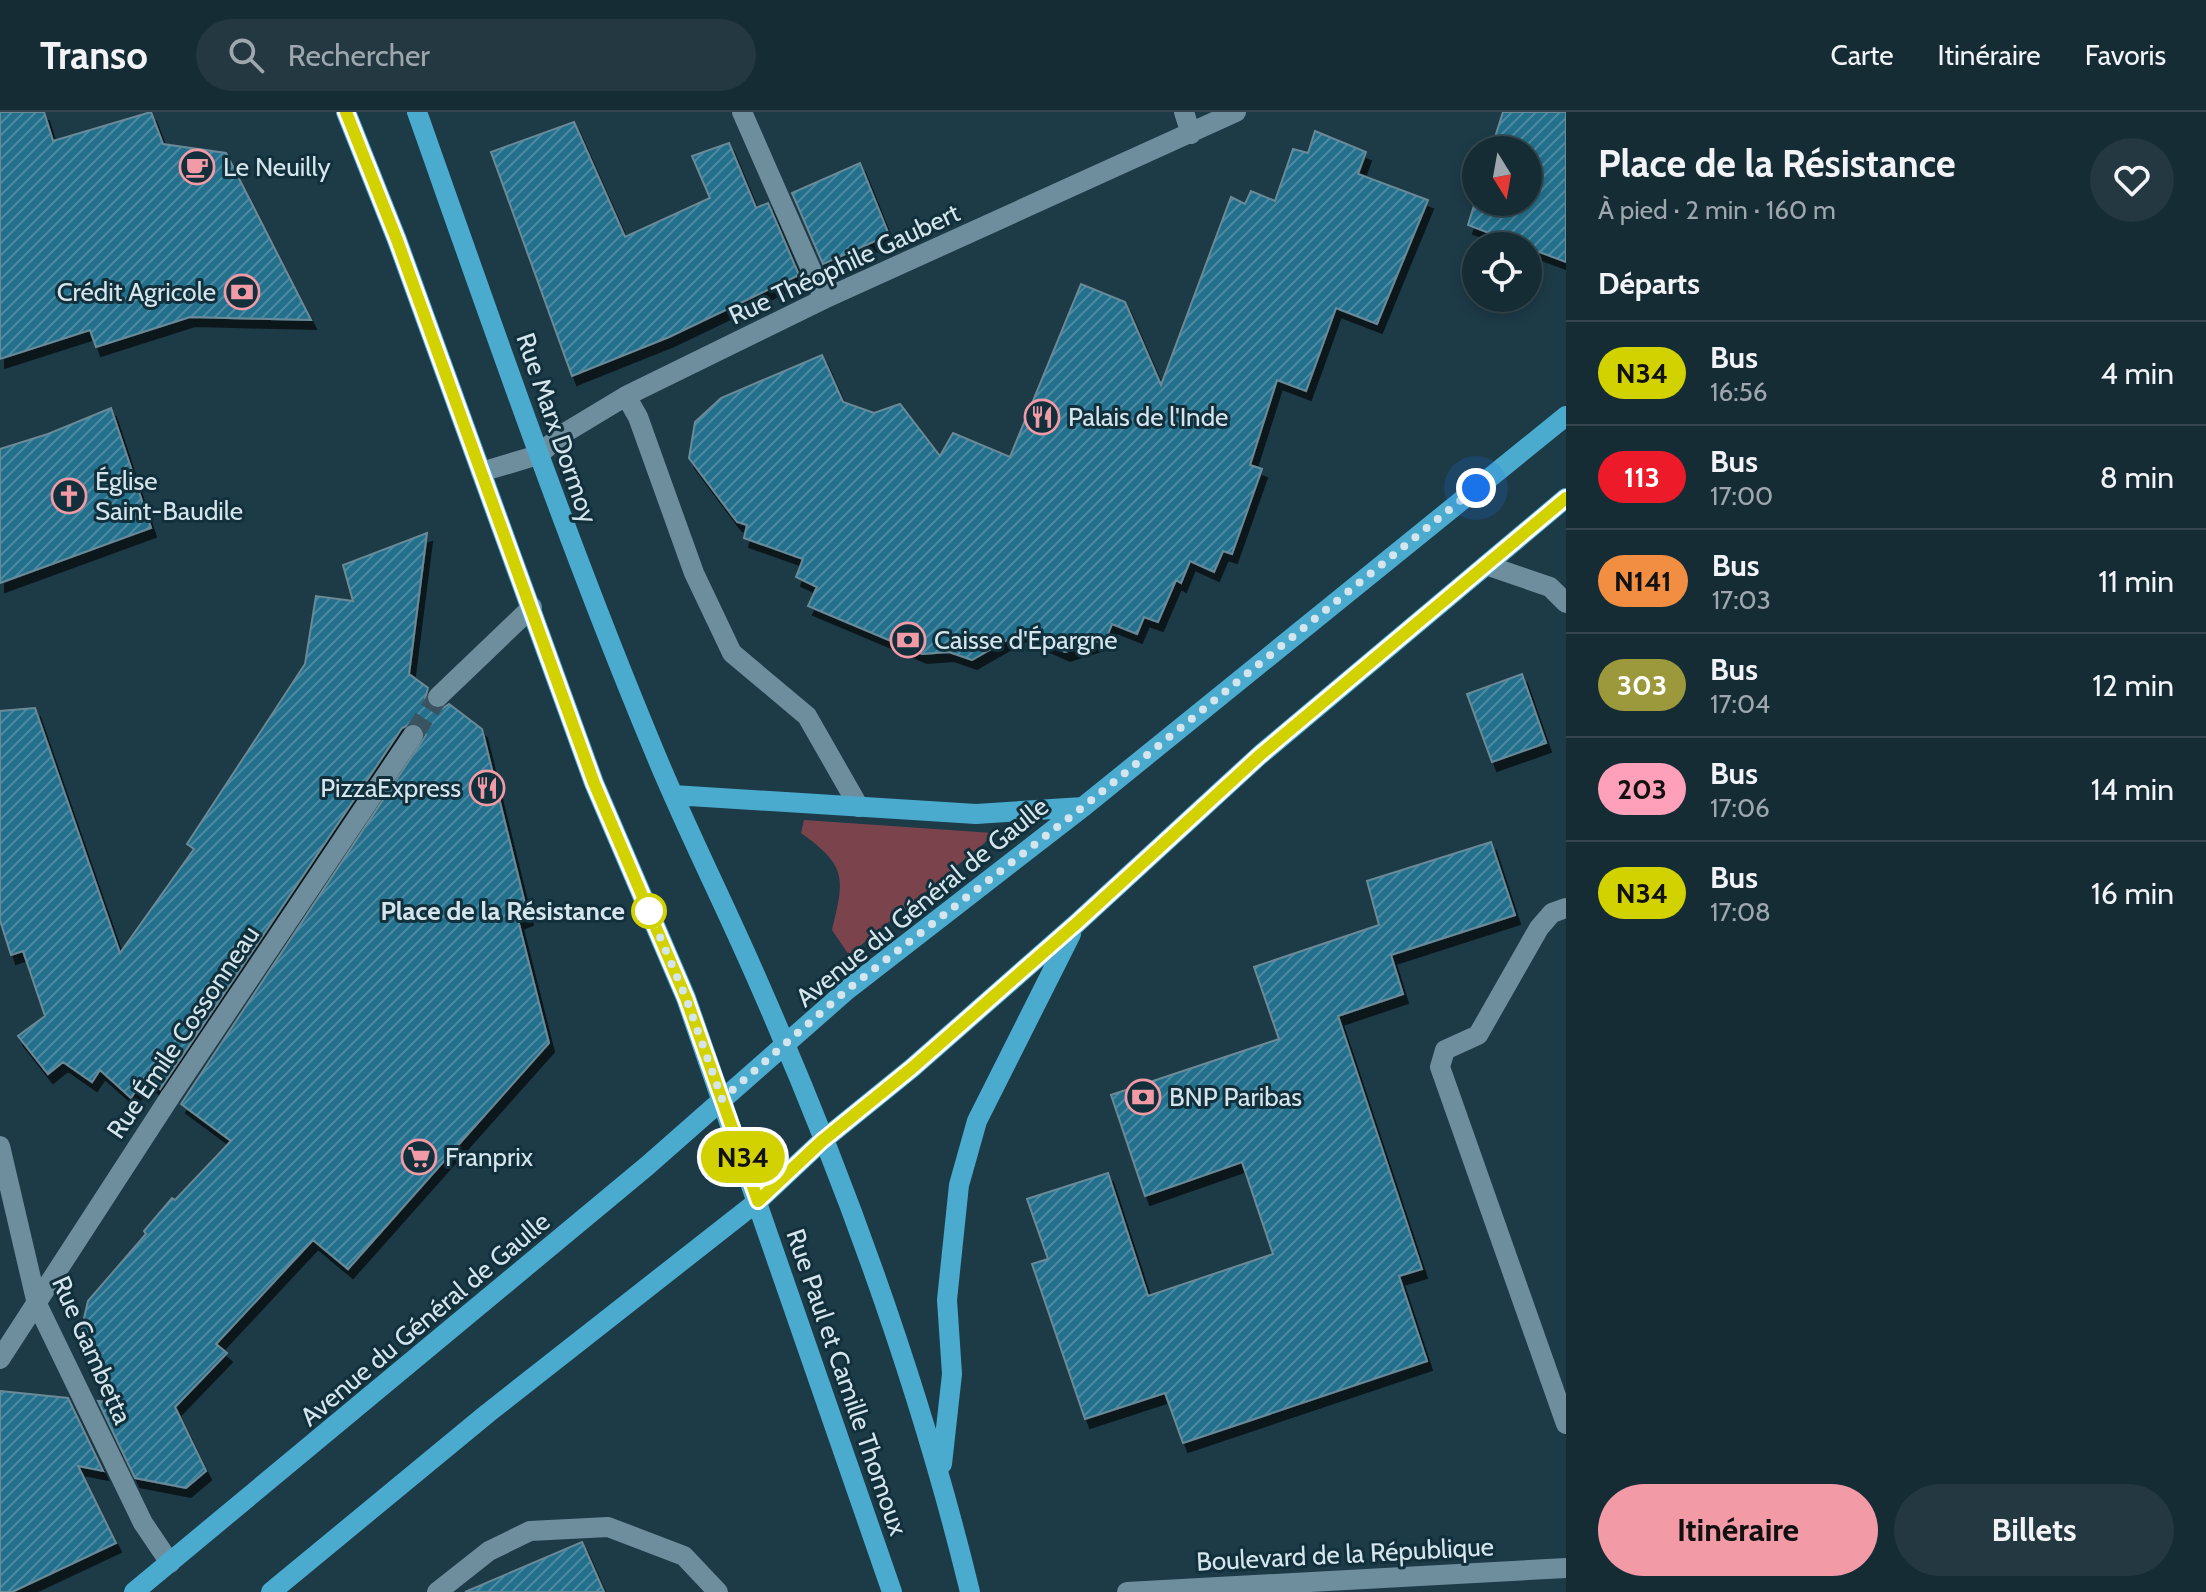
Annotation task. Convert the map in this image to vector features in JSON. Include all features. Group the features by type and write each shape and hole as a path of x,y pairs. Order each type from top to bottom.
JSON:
{"main road":[{"path":"346,112 532,607"},
{"name":"Rue Marx Dormoy","path":"417,112 579,570 673,795"},
{"name":"Avenue du Général de Gaulle","path":"134,1592 599,1206 847,990 1083,807 1566,416"},
{"path":"271,1592 488,1413 758,1201 822,1141 912,1068 1077,923 1260,755 1566,498"},
{"name":"Rue Paul et Camille Thomoux","path":"532,607 594,783 686,998 758,1201 792,1312 892,1592"},
{"path":"970,1592 941,1472 879,1285 785,1046 673,795 976,814 1083,807"},
{"path":"941,1472 952,1374 947,1300 959,1185 977,1121 1077,923"}],"street":[{"path":"742,112 824,299"},
{"path":"1184,112 1191,134"},
{"name":"Rue Théophile Gaubert","path":"481,472 538,455 563,434 626,396 824,299 1236,112"},
{"path":"626,396 638,417 694,573 732,653 807,716 859,807"},
{"path":"1486,565 1550,587 1566,603"},
{"path":"438,697 532,607"},
{"name":"Rue Émile Cossonneau","path":"0,1359 170,1097 413,735"},
{"path":"1566,908 1552,913 1539,928 1478,1035 1445,1050 1440,1067 1566,1424"},
{"name":"Rue Gambetta","path":"0,1146 37,1304 143,1523 170,1563"},
{"path":"437,1592 489,1551 530,1531 608,1527 684,1556 718,1592"},
{"name":"Boulevard de la République","path":"1127,1592 1566,1568"}],"shaded area":[{"path":"804,820 994,835 849,955 832,930 839,898 839,874 827,855 801,833"}],"building":[{"path":"0,112 44,112 53,141 151,112 163,144 226,153 311,320 190,317 96,347 90,330 0,359"},
{"path":"1503,112 1566,112 1566,262 1542,253 1542,232 1487,232 1468,225 1471,216 1542,216 1542,136 1495,136"},
{"path":"574,122 625,237 710,198 692,156 729,143 756,208 768,203 799,275 669,337 572,376 491,152"},
{"path":"1315,131 1366,152 1358,174 1428,200 1377,324 1336,308 1306,391 1277,380 1250,465 1262,469 1232,554 1223,551 1214,572 1190,561 1181,583 1176,580 1158,622 1144,617 1137,634 1112,624 1106,639 1065,652 1021,632 972,660 949,652 922,654 808,606 817,587 796,577 803,559 744,538 747,525 737,522 689,458 695,422 721,398 822,355 843,402 874,413 900,404 940,456 953,433 1010,457 1081,284 1125,302 1161,385 1231,197 1245,204 1251,191 1275,201 1293,149 1308,153"},
{"path":"860,163 889,235 823,264 792,193"},
{"name":"Église Saint-Baudile","path":"111,408 151,528 0,583 0,449 48,434"},
{"path":"427,533 409,674 428,688 425,699 429,706 440,710 449,704 482,729 528,916 518,920 549,1043 348,1269 313,1240 216,1344 227,1353 175,1407 206,1471 186,1488 135,1478 98,1401 111,1402 80,1336 88,1301 146,1234 144,1231 172,1198 175,1200 231,1141 181,1104 426,735 421,725 415,722 402,728 160,1089 144,1078 131,1098 100,1070 92,1082 63,1062 48,1074 18,1036 45,1016 23,951 11,955 0,920 0,711 35,708 120,953 194,849 187,844 305,664 316,596 353,601 343,565"},
{"path":"1522,674 1546,743 1492,762 1467,694"},
{"path":"1491,842 1515,915 1391,955 1403,994 1338,1016 1422,1269 1399,1276 1427,1361 1183,1443 1165,1393 1085,1419 1032,1264 1048,1259 1027,1199 1108,1173 1148,1296 1273,1254 1242,1162 1145,1196 1111,1095 1279,1039 1254,967 1379,925 1367,881"},
{"path":"0,1391 68,1398 103,1471 78,1466 116,1543 12,1592 0,1592"},
{"path":"582,1542 604,1592 465,1592"}],"tunnel":[{"path":"413,735 438,697"}],"bus line":[{"name":"N34","path":"346,112 397,240 594,783 686,998 758,1201 822,1141 912,1068 1077,923 1260,755 1566,498"}],"place":[{"name":"Le Neuilly","path":"197,167"},
{"name":"Crédit Agricole","path":"242,292"},
{"name":"Palais de l'Inde","path":"1042,417"},
{"name":"Église Saint-Baudile","path":"69,496"},
{"name":"Caisse d'Épargne","path":"908,640"},
{"name":"PizzaExpress","path":"487,788"},
{"name":"Place de la Résistance","path":"649,911"},
{"name":"BNP Paribas","path":"1143,1097"},
{"name":"Franprix","path":"419,1157"}],"route":[{"path":"649,911 686,998 722,1099 847,990 878,969 1083,807 1476,488"}]}
